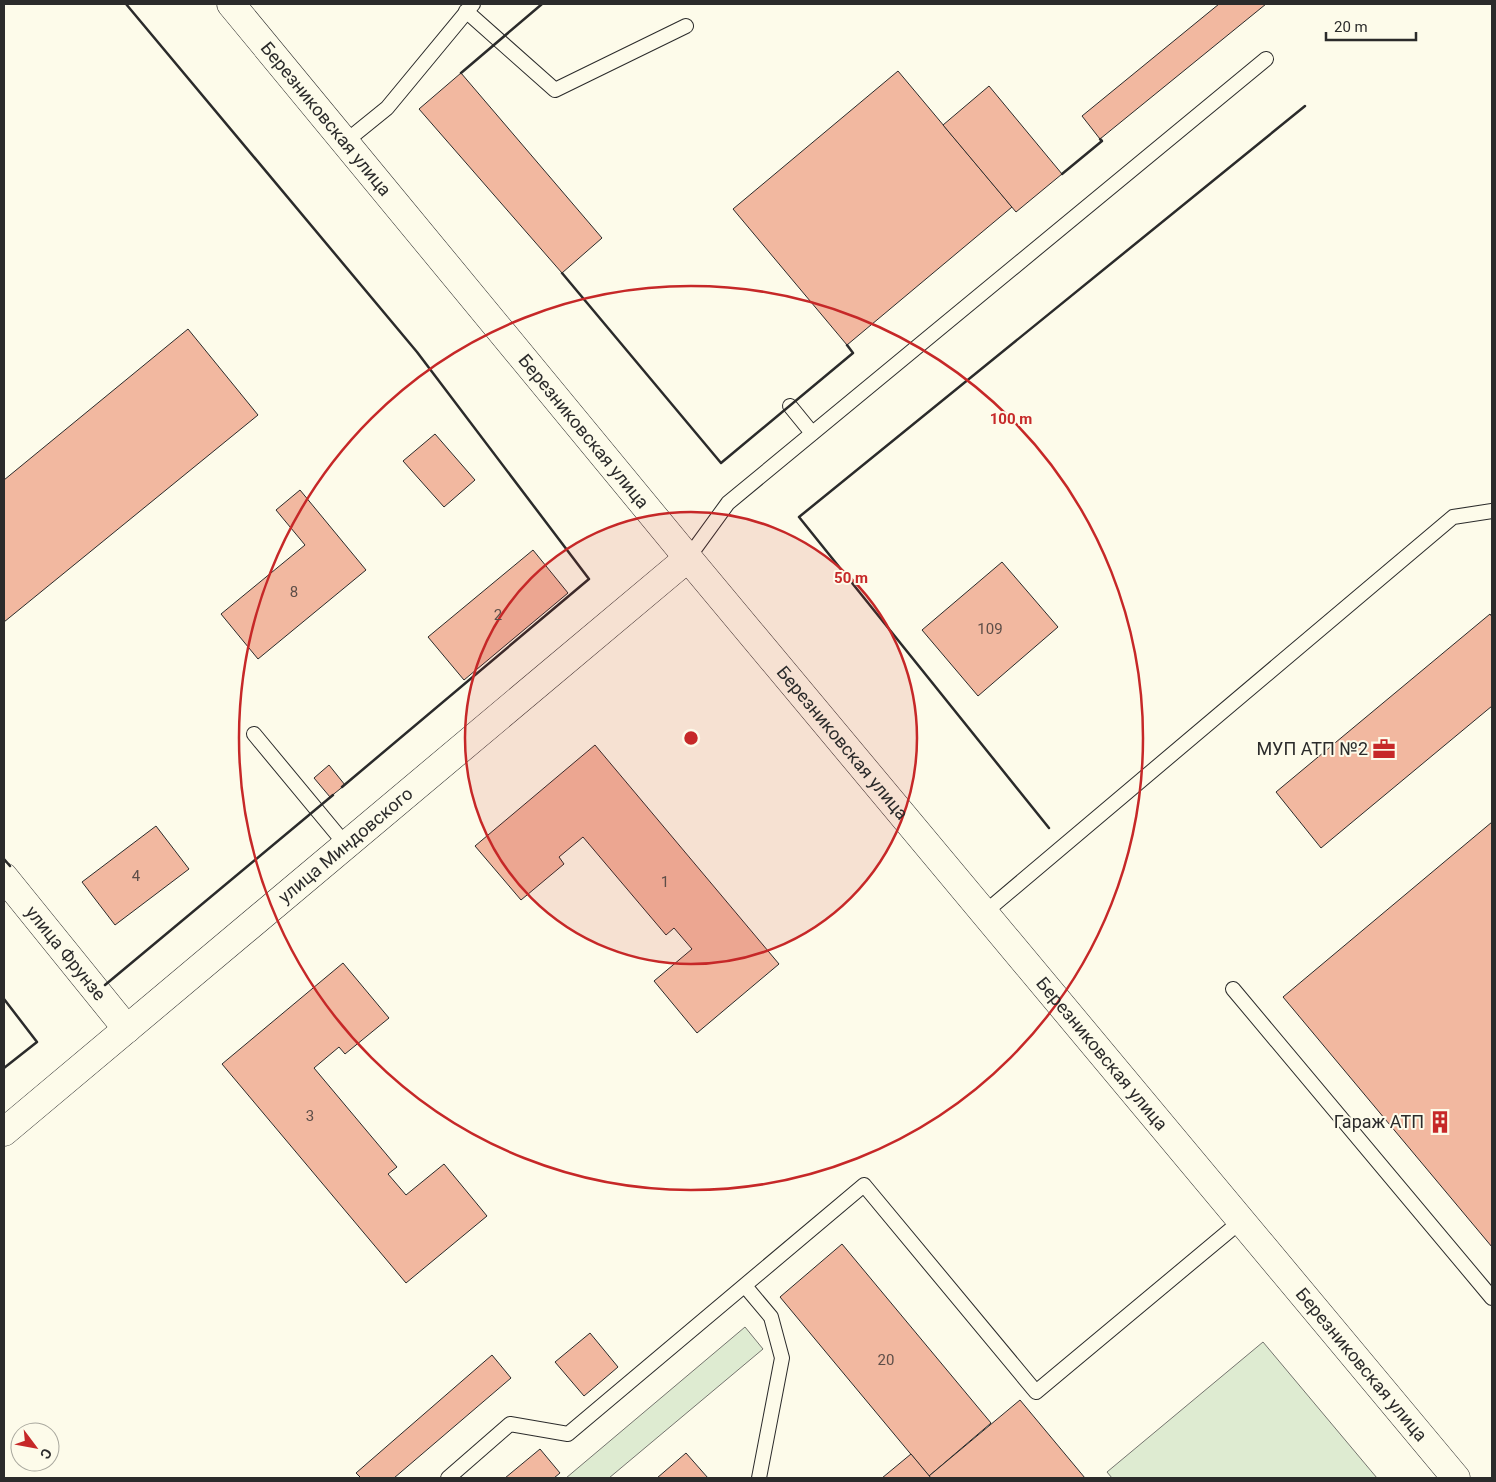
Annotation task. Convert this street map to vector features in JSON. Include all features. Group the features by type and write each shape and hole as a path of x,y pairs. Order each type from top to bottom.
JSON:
{"street":[{"name":"Березниковская улица","path":"231,4 688,558 1456,1478"},
{"name":"улица Миндовского","path":"4,1132 688,558"},
{"name":"улица Фрунзе","path":"4,877 127,1028"}],"lane":[{"path":"345,142 387,108 470,8 555,90 686,26"},
{"path":"688,558 728,503 1266,59"},
{"path":"790,406 812,433"},
{"path":"984,913 1453,517 1492,511"},
{"path":"254,734 346,845"},
{"path":"1233,989 1492,1298"},
{"path":"448,1478 510,1424 568,1434 864,1186 1036,1392 1241,1221"},
{"path":"745,1286 771,1317 782,1358 759,1478"}],"green space":[{"path":"745,1327 763,1349 609,1478 566,1478"},
{"path":"1263,1342 1377,1478 1112,1478 1107,1472"}],"building":[{"path":"1219,4 1266,4 1100,139 1082,116"},
{"path":"898,71 1012,207 847,345 733,209"},
{"path":"461,73 602,238 562,273 419,109"},
{"path":"989,86 1062,174 1016,212 943,125"},
{"path":"188,329 258,415 4,622 4,480"},
{"path":"435,434 475,480 444,507 403,461"},
{"path":"300,490 366,570 258,659 221,614 305,545 276,510"},
{"path":"533,550 568,593 464,680 428,637"},
{"path":"1002,562 1058,627 978,696 922,630"},
{"name":"МУП АТП №2","path":"1490,614 1492,617 1492,706 1321,848 1276,792"},
{"path":"595,745 779,964 697,1033 654,981 692,949 674,928 666,935 583,837 559,857 564,864 521,900 475,846"},
{"path":"329,765 345,785 330,797 314,778"},
{"name":"Гараж АТП","path":"1492,822 1492,1247 1283,997"},
{"path":"156,826 189,869 115,925 82,882"},
{"path":"343,963 389,1018 345,1054 339,1047 314,1068 397,1167 388,1174 406,1195 444,1164 487,1216 406,1283 222,1064"},
{"path":"842,1244 991,1423 929,1476 780,1297"},
{"path":"590,1333 618,1367 584,1396 555,1362"},
{"path":"492,1355 511,1378 394,1478 361,1478 356,1473"},
{"path":"1020,1400 1085,1478 931,1478 929,1476"},
{"path":"540,1449 560,1473 554,1478 505,1478"},
{"path":"686,1453 708,1478 657,1478"},
{"path":"911,1454 931,1478 882,1478"}],"wall":[{"path":"126,4 417,352 589,579 342,787"},
{"path":"461,73 542,4"},
{"path":"1049,828 799,517 1305,106"},
{"path":"1062,174 1102,141 1100,139"},
{"path":"562,273 721,463 853,353 847,345"},
{"path":"105,985 333,795"},
{"path":"4,859 10,866"},
{"path":"4,999 37,1042 4,1068"}],"place":[{"name":"МУП АТП №2","path":"1384,749"},
{"name":"Гараж АТП","path":"1440,1122"}]}
